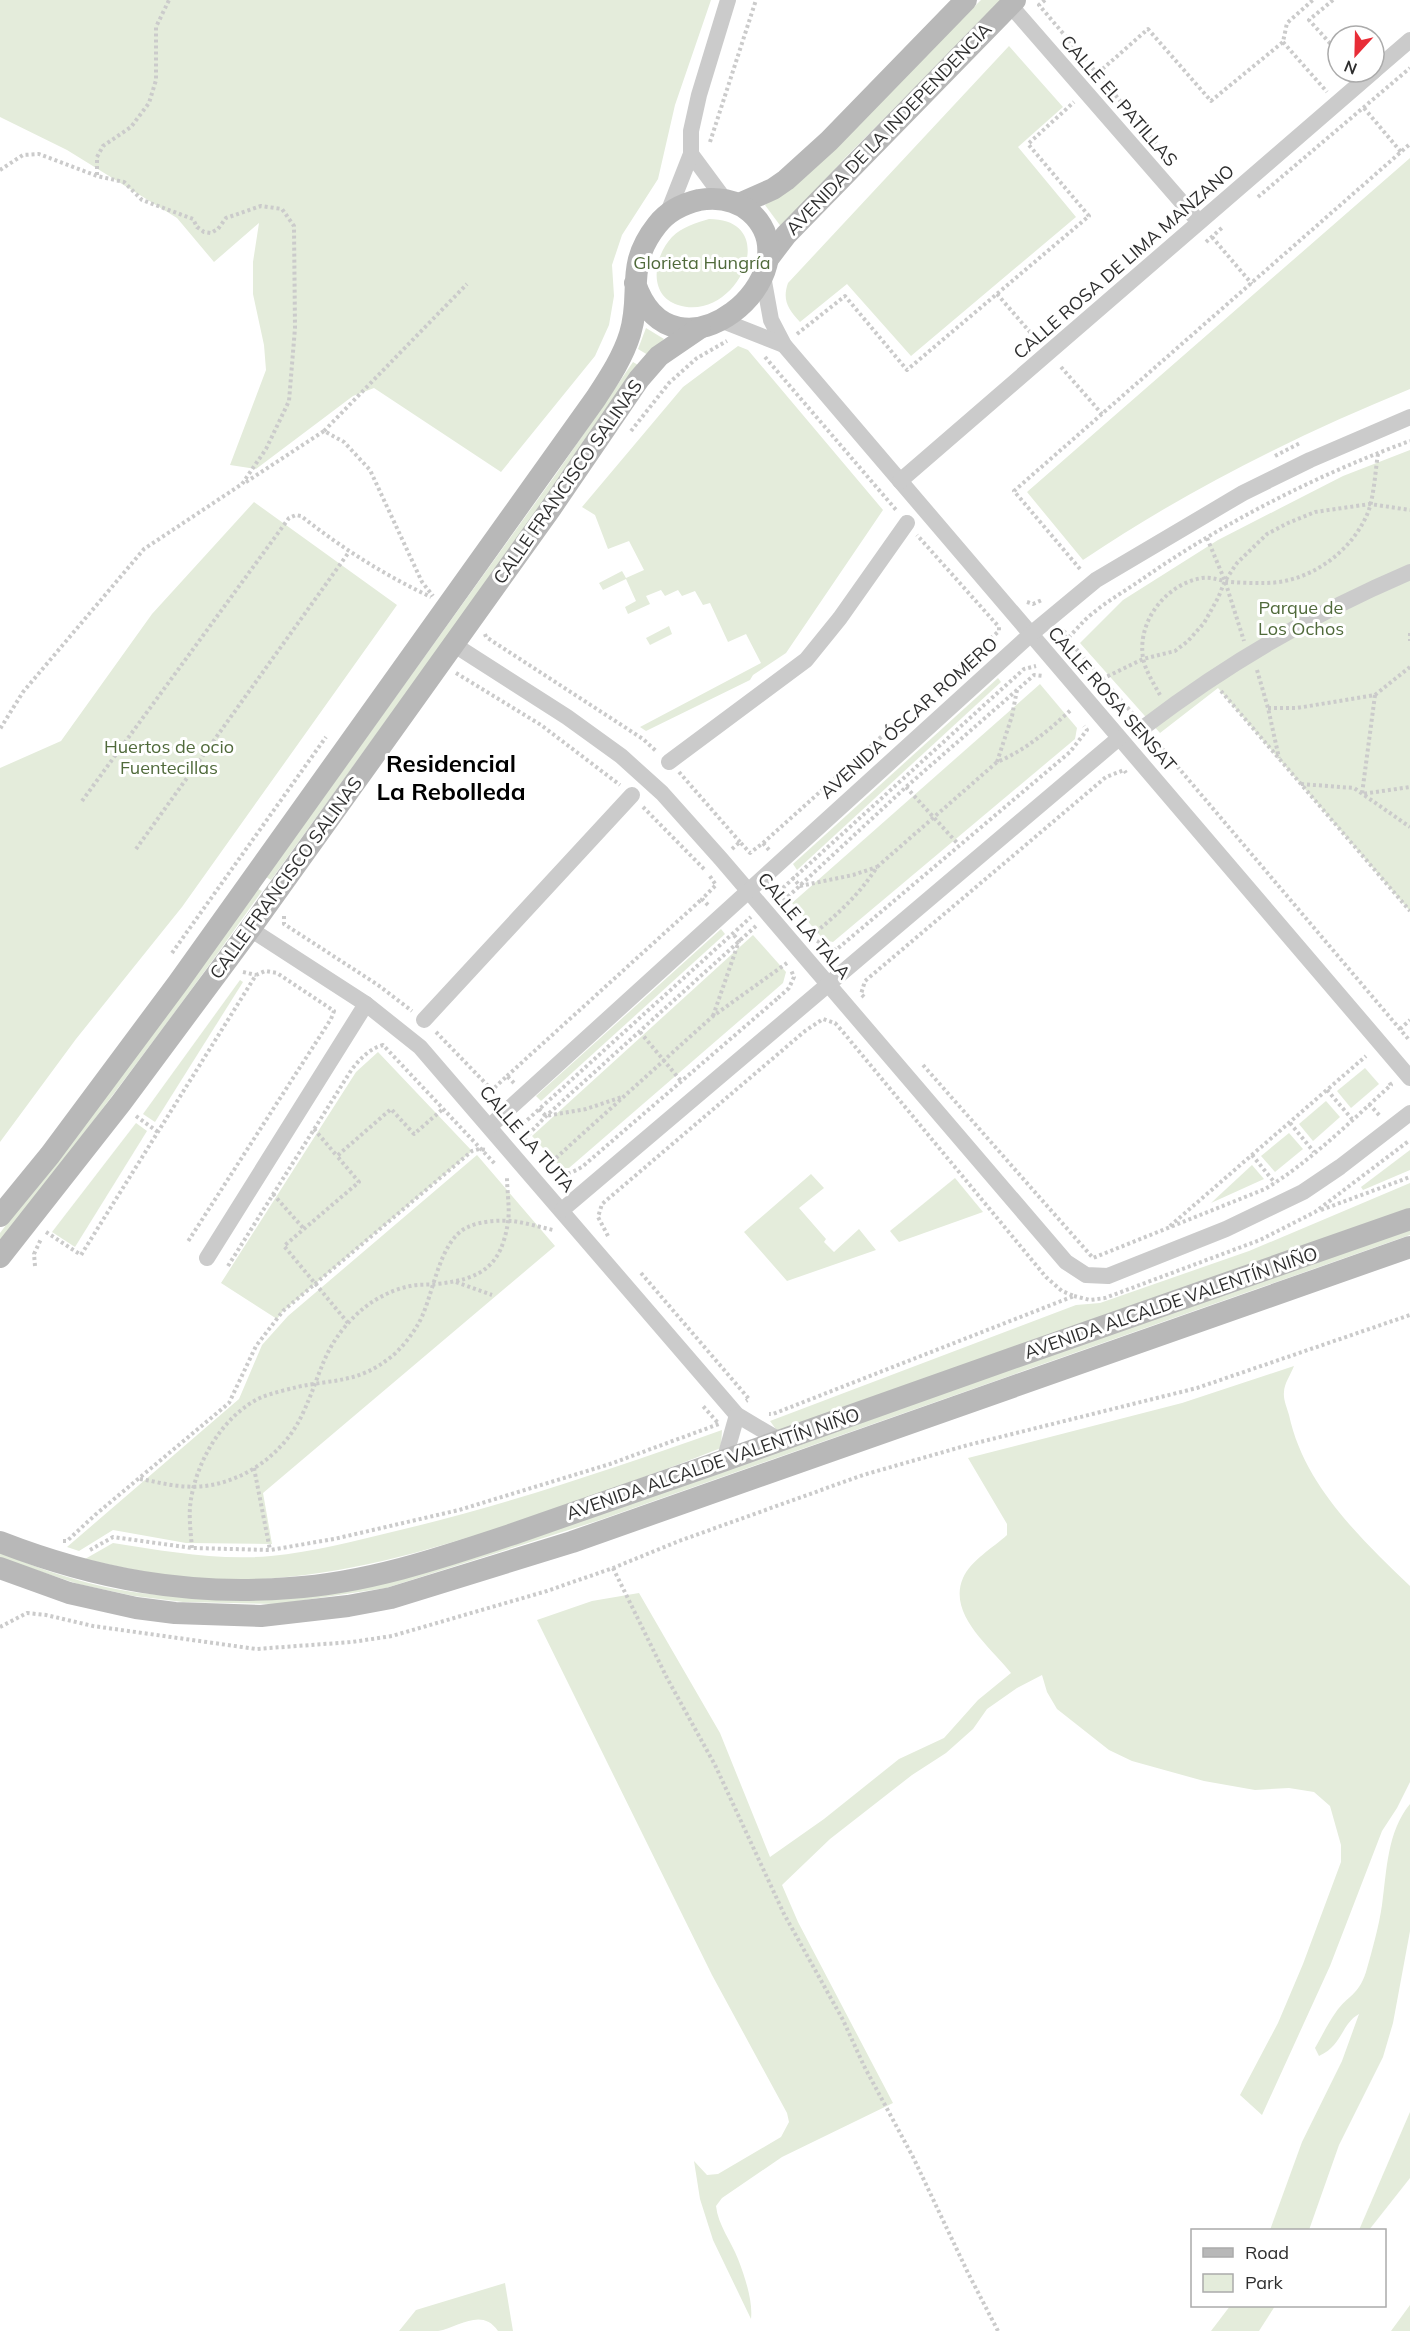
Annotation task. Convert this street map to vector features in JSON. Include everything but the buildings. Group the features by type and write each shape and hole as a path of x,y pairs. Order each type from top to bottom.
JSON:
{"main road":[{"name":"AVENIDA DE LA INDEPENDENCIA","path":"732,202 773,189 794,172 829,141 966,0"},
{"name":"AVENIDA DE LA INDEPENDENCIA","path":"765,268 786,235 1013,2"},
{"path":"700,200 732,202 752,214 762,228 767,244 765,268 755,291 728,329 678,327 658,320 641,302 635,283 637,261 645,240 667,215 679,207 700,200"},
{"name":"CALLE FRANCISCO SALINAS","path":"0,1216 50,1155 178,982 596,398 612,373 631,333 635,283"},
{"name":"CALLE FRANCISCO SALINAS","path":"0,1257 121,1102 250,929 572,479 639,379 659,356 700,328"},
{"name":"AVENIDA ALCALDE VALENTÍN NIÑO","path":"0,1542 64,1565 162,1586 247,1590 334,1584 398,1570 460,1552 724,1461 1410,1219"},
{"name":"AVENIDA ALCALDE VALENTÍN NIÑO","path":"0,1568 69,1593 136,1608 175,1613 261,1616 338,1608 391,1598 572,1542 1410,1246"}],"street":[{"path":"728,0 699,95 691,131 699,153 732,202"},
{"name":"CALLE EL PATILLAS","path":"1013,2 1199,222"},
{"name":"CALLE ROSA DE LIMA MANZANO","path":"1386,61 1410,40"},
{"name":"CALLE ROSA DE LIMA MANZANO","path":"900,481 1360,84"},
{"path":"667,215 699,153"},
{"name":"CALLE ROSA SENSAT","path":"765,268 771,321 784,345 1410,1078"},
{"name":"CALLE ROSA SENSAT","path":"728,329 784,345"},
{"name":"AVENIDA ÓSCAR ROMERO","path":"490,1126 1031,634 1096,580 1243,493 1310,460 1410,417"},
{"path":"669,762 806,660 840,618 907,523"},
{"path":"1144,727 1211,680 1311,620 1410,572"},
{"name":"CALLE LA TALA","path":"453,644 567,717 621,756 662,793 1066,1262 1086,1275 1108,1276 1226,1229 1284,1202 1340,1167 1410,1113"},
{"path":"561,1210 1119,738"},
{"path":"423,1020 632,795"},
{"name":"CALLE LA TUTA","path":"250,929 366,1004 420,1047 734,1412 781,1441"},
{"path":"207,1258 366,1004"},
{"path":"724,1461 734,1412"}],"path":[{"path":"97,176 97,157 103,146 131,127 149,103 156,80 156,27 169,0"},
{"path":"699,153 756,0"},
{"path":"1045,0 1039,5 1175,165"},
{"path":"1098,73 1148,29 1210,101 1283,42 1287,23 1313,0"},
{"path":"1326,39 1309,20 1333,0"},
{"path":"1283,42 1328,93 1334,88"},
{"path":"1251,203 1410,68"},
{"path":"1068,94 1082,111"},
{"path":"790,328 796,335 845,296 907,370 1089,216 1028,144 1074,102"},
{"path":"1364,108 1401,152"},
{"path":"1080,569 1014,491 1410,144"},
{"path":"0,170 23,155 39,154 97,176 124,182 142,200 188,215 204,232 211,233 218,229 226,218 261,206 282,209 294,226 295,328 289,401 266,449 242,484"},
{"path":"1198,249 1227,224"},
{"path":"1212,237 1252,284"},
{"path":"0,729 23,692 144,549 324,431 467,284"},
{"path":"997,294 1036,339"},
{"path":"627,436 669,383 728,329"},
{"path":"1028,347 1045,332"},
{"path":"760,352 999,627 999,631 763,843"},
{"path":"1052,374 1070,359"},
{"path":"1061,367 1102,414"},
{"path":"82,801 289,518 296,515 301,516 349,552 409,587 435,598 422,582 370,470 344,442 324,431"},
{"path":"1269,459 1309,440"},
{"path":"997,762 1012,716 1017,690 1010,681 1024,669 1037,665 1049,656 1086,619 1161,566 1207,538 1313,482 1410,441"},
{"path":"1168,708 1143,659 1142,642 1146,625 1167,593 1200,578 1213,577 1225,581 1268,583 1298,578 1329,562 1343,550 1367,515 1378,454"},
{"path":"1202,533 1349,458"},
{"path":"1102,679 1143,659 1175,651 1188,641 1204,622 1225,581 1250,549 1267,534 1315,513 1370,504 1410,510"},
{"path":"1207,538 1257,670 1279,759"},
{"path":"136,849 349,552"},
{"path":"1072,576 1089,564"},
{"path":"1093,605 1113,591"},
{"path":"1023,597 1033,604 1048,596"},
{"path":"1066,627 1063,634 1067,640 1144,727 1410,1041"},
{"path":"485,629 486,637 643,739 685,778 740,842"},
{"path":"1410,633 1410,641"},
{"path":"1268,708 1297,708 1375,695 1410,667"},
{"path":"456,672 541,725 632,795 706,871"},
{"path":"783,902 906,788 1034,675 1047,678"},
{"path":"1211,680 1410,910"},
{"path":"1362,794 1375,695"},
{"path":"1065,701 1077,716"},
{"path":"1072,709 1014,755 997,762 877,867 864,887 841,912 811,936 820,945 836,950 958,844 1075,748 1087,730 1082,723"},
{"path":"843,1032 872,1007 861,994 865,981 1106,777 1124,771 1130,777"},
{"path":"1301,784 1354,788 1410,826"},
{"path":"1362,794 1410,787"},
{"path":"906,788 958,844"},
{"path":"507,1076 702,898"},
{"path":"756,926 762,933"},
{"path":"523,1138 739,941"},
{"path":"781,956 787,963 794,977 789,988 778,998 582,1167 568,1174 557,1174 547,1166 713,1016 787,963"},
{"path":"46,1232 81,1255 256,975 266,971 277,973 334,1011 327,1027 187,1243"},
{"path":"778,998 805,1031"},
{"path":"615,1243 605,1232 598,1217 602,1204 805,1031 824,1019 835,1023 843,1032 1046,1277 1062,1291 1074,1296 773,1414 764,1413"},
{"path":"1400,1029 1410,1020"},
{"path":"640,1032 681,1081"},
{"path":"140,1478 182,1487 220,1484 237,1479 274,1454 292,1434 302,1416 329,1347 348,1323 382,1296 410,1286 453,1282 474,1277 492,1264 502,1245 508,1221 507,1177 383,1045 366,1052 352,1069 228,1266"},
{"path":"1360,1048 1373,1063"},
{"path":"1167,1229 1366,1056"},
{"path":"920,1061 1093,1258 1275,1183 1391,1085 1385,1078"},
{"path":"1327,1090 1352,1119"},
{"path":"337,1156 391,1109 414,1134 444,1108"},
{"path":"136,1116 158,1132"},
{"path":"1290,1123 1314,1152"},
{"path":"314,1129 359,1182 284,1246 348,1323"},
{"path":"67,1541 229,1403 256,1346 283,1311 472,1151 481,1149"},
{"path":"1252,1155 1275,1183"},
{"path":"1315,1212 1410,1177"},
{"path":"273,1194 304,1229"},
{"path":"192,1548 190,1507 199,1470 222,1429 237,1414 262,1397 298,1387 339,1382 369,1372 393,1355 417,1326 447,1249 468,1227 494,1221 508,1221 553,1230"},
{"path":"637,1269 754,1404"},
{"path":"453,1282 492,1295"},
{"path":"714,1419 734,1412 749,1399"},
{"path":"88,1551 113,1537 192,1548 270,1550 334,1539 459,1510 610,1464 719,1424"},
{"path":"254,1468 270,1550"},
{"path":"613,1568 667,1678 715,1765 784,1914 843,2020 998,2331"}],"green space":[{"path":"0,0 711,0 675,105 658,179 622,235 612,265 614,296 609,325 595,356 501,472 374,388 353,396 256,469 230,465 266,370 264,345 253,294 253,262 259,223 214,262 177,218 67,150 0,117"},
{"path":"981,0 1001,0 845,158 782,228 765,205 803,177"},
{"path":"1009,46 1063,107 1018,147 1076,217 911,356 847,284 800,322 787,304 788,283"},
{"path":"1410,158 1410,389 1283,445 1242,466 1162,510 1083,560 1027,492"},
{"name":"Glorieta Hungría","path":"709,219 732,223 744,235 748,251 744,269 734,286 718,300 699,307 678,305 661,293 658,284 658,264 661,254 672,237 680,231"},
{"path":"646,328 664,339 648,355 638,349"},
{"path":"738,346 748,350 883,510 786,653 753,675 750,680 646,731 640,727 761,663 746,634 728,642 710,603 703,605 695,591 682,596 678,590 665,596 661,590 646,596 650,604 628,614 625,607 636,601 626,579 603,590 599,583 622,571 626,578 644,570 629,541 608,549 595,515 582,507 683,387"},
{"path":"633,362 638,365 538,510 271,880 266,877 556,474"},
{"name":"Parque de Los Ochos","path":"1410,450 1410,911 1218,688 1160,733 1080,643 1123,600 1218,540 1343,476"},
{"name":"Huertos de ocio Fuentecillas","path":"254,502 397,605 182,907 76,1039 0,1142 0,768 61,741 152,614"},
{"path":"669,626 672,634 650,645 646,638"},
{"path":"998,678 1001,682 797,870 793,864"},
{"path":"1040,684 1077,728 1075,739 833,942 824,940 792,903"},
{"path":"258,889 262,891 198,980 0,1243 0,1233"},
{"path":"721,929 725,934 541,1101 536,1096"},
{"path":"753,935 786,972 783,983 569,1168 561,1168 532,1136"},
{"path":"240,980 243,982 155,1122 143,1114"},
{"path":"378,1052 472,1151 283,1311 277,1319 221,1283 356,1072"},
{"path":"1365,1068 1379,1084 1351,1108 1337,1091"},
{"path":"1326,1101 1340,1117 1313,1141 1299,1124"},
{"path":"136,1123 147,1131 75,1247 52,1232"},
{"path":"1289,1133 1303,1149 1275,1172 1261,1156"},
{"path":"1410,1150 1410,1170 1363,1190 1361,1187"},
{"path":"477,1155 555,1246 263,1493 272,1544 186,1543 113,1530 79,1551 67,1547 239,1399 262,1345 288,1316"},
{"path":"1252,1165 1264,1179 1211,1203"},
{"path":"811,1174 824,1188 799,1208 826,1239 824,1242 834,1252 859,1229 876,1250 787,1281 744,1232"},
{"path":"955,1178 983,1212 899,1242 890,1231"},
{"path":"1410,1183 1410,1209 778,1432 770,1421 1076,1305 1100,1303 1249,1251"},
{"path":"1410,1230 1410,1235 597,1521 386,1588 278,1604 183,1602 134,1596 78,1584 0,1558 0,1552 79,1580 140,1593 191,1597 281,1598"},
{"path":"1294,1366 1285,1386 1284,1398 1296,1440 1307,1464 1336,1509 1410,1586 1410,1782 1382,1831 1330,1966 1262,2115 1240,2095 1278,2023 1341,1862 1341,1845 1330,1806 1314,1792 1289,1788 1255,1790 1204,1781 1132,1761 1109,1750 1057,1709 1047,1692 1042,1675 1017,1688 987,1709 973,1729 946,1753 912,1775 830,1839 782,1885 798,1922 893,2103 782,2157 722,2198 716,2206 719,2220 746,2281 750,2297 751,2319 713,2240 700,2199 694,2161 707,2175 718,2174 781,2137 789,2122 787,2113 712,1975 537,1620 592,1601 639,1593 720,1733 770,1857 824,1819 899,1759 944,1738 978,1700 1011,1673 974,1630 961,1605 960,1592 963,1578 977,1560 1007,1535 1007,1524 968,1458 1182,1403"},
{"path":"722,1430 721,1448 481,1533 363,1565 283,1577 222,1580 163,1575 85,1559 113,1543 231,1557 271,1556 318,1549 437,1521 519,1498"},
{"path":"1410,1804 1410,1931 1393,2023 1383,2057 1339,2145 1309,2229 1270,2229 1302,2142 1342,2061 1359,2014 1353,2018 1333,2046 1319,2056 1315,2048 1325,2030 1340,2006 1360,1986 1366,1972 1379,1921 1392,1839 1402,1815"},
{"path":"1410,2112 1410,2178 1370,2229 1359,2229"},
{"path":"505,2283 513,2331 498,2331 492,2324 478,2319 438,2331 399,2331 416,2310"},
{"path":"1410,2305 1410,2331 1391,2331"},
{"path":"1229,2307 1274,2307 1259,2331 1211,2331"}],"district":[{"name":"Residencial La Rebolleda","path":"451,778"}]}
